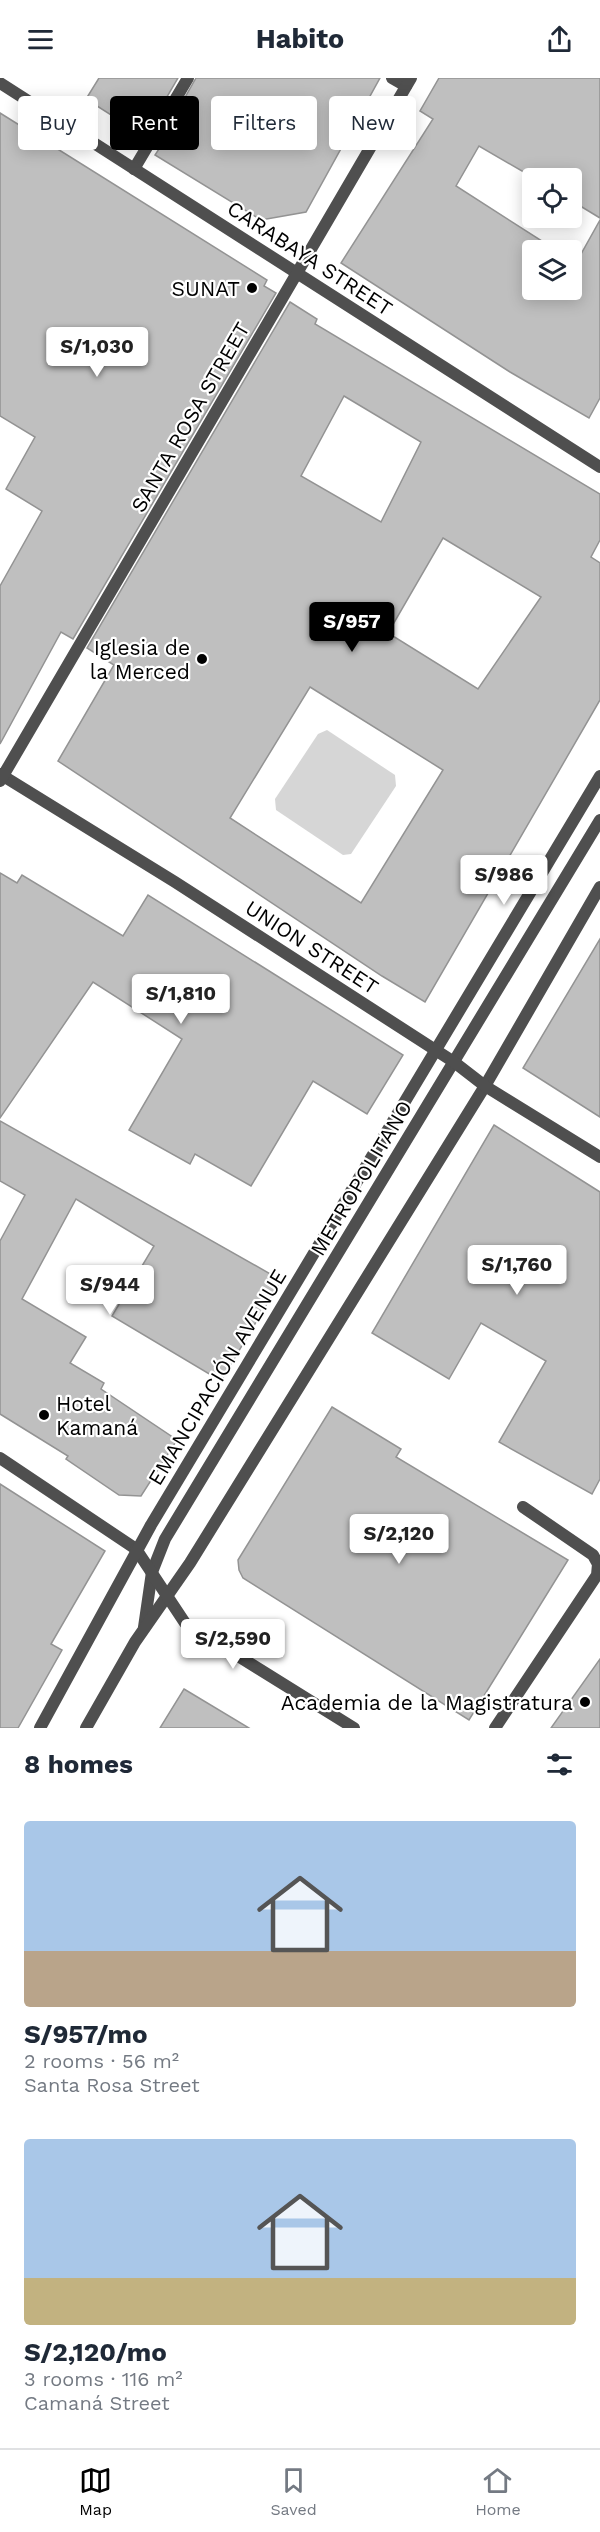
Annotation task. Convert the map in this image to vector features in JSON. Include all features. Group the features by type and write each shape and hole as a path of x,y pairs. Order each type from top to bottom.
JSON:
{"street":[{"path":"134,169 188,78"},
{"path":"392,78 408,82"},
{"name":"SANTA ROSA STREET","path":"1,777 408,82"},
{"name":"CARABAYA STREET","path":"0,83 600,466"},
{"name":"EMANCIPACIÓN AVENUE","path":"40,1728 110,1603 136,1550 600,776"},
{"name":"UNION STREET","path":"1,777 175,882 435,1052 454,1062 485,1086 600,1157"},
{"name":"METROPOLITANO","path":"144,1628 152,1572 165,1539 600,820"},
{"name":"METROPOLITANO","path":"86,1728 144,1628 167,1597 293,1399 485,1086 600,887"},
{"path":"0,1458 136,1550 185,1623 354,1728"},
{"path":"495,1728 597,1575 598,1564 593,1555 523,1507"}],"shaded area":[{"path":"327,730 395,775 396,786 351,854 343,855 276,810 275,799 318,734"}],"building":[{"path":"99,78 178,78 167,96 110,96 110,114 98,107 98,96 88,96"},
{"path":"196,78 380,78 370,96 329,96 329,150 340,150 306,212 261,220 155,155 158,150 199,150 199,96 186,96"},
{"path":"439,78 600,78 600,218 582,207 582,168 522,168 522,171 479,146 456,186 540,240 522,240 522,300 582,300 582,252 600,220 600,398 589,418 510,372 341,263 413,150 416,150 416,146 433,119 420,111"},
{"path":"0,113 18,124 18,150 59,150 267,280 264,286 276,293 73,639 61,632 0,744 0,586 42,511 6,489 35,437 0,416"},
{"path":"290,302 317,319 315,324 600,494 600,540 591,557 600,563 600,700 425,1002 382,976 58,761 114,665 87,648","holes":["344,396 421,442 381,522 301,476","443,538 541,597 478,689 388,633","310,687 443,770 361,903 230,818"]},
{"path":"0,873 17,883 22,875 123,936 148,895 403,1055 367,1114 313,1081 251,1186 195,1154 190,1164 129,1130 182,1039 93,982 0,1118"},
{"path":"600,939 600,1117 523,1068"},
{"path":"0,1121 281,1280 221,1381 112,1316 154,1246 76,1199 22,1299 86,1337 70,1363 104,1383 101,1389 177,1440 141,1496 119,1495 66,1459 68,1456 0,1414 0,1241 25,1195 0,1181"},
{"path":"494,1125 600,1192 600,1479 592,1494 499,1442 546,1361 481,1323 449,1379 372,1333"},
{"path":"332,1407 401,1449 396,1457 568,1560 469,1720 243,1578 239,1570 238,1560"},
{"path":"0,1484 105,1551 51,1644 62,1650 18,1728 0,1728"},
{"name":"Academia de la Magistratura","path":"600,1659 600,1728 551,1728"},
{"path":"184,1689 249,1728 160,1728"}],"place":[{"name":"SUNAT","path":"252,288"},
{"name":"Iglesia de la Merced","path":"202,659"},
{"name":"Hotel Kamaná","path":"44,1415"},
{"name":"Academia de la Magistratura","path":"585,1702"}]}
